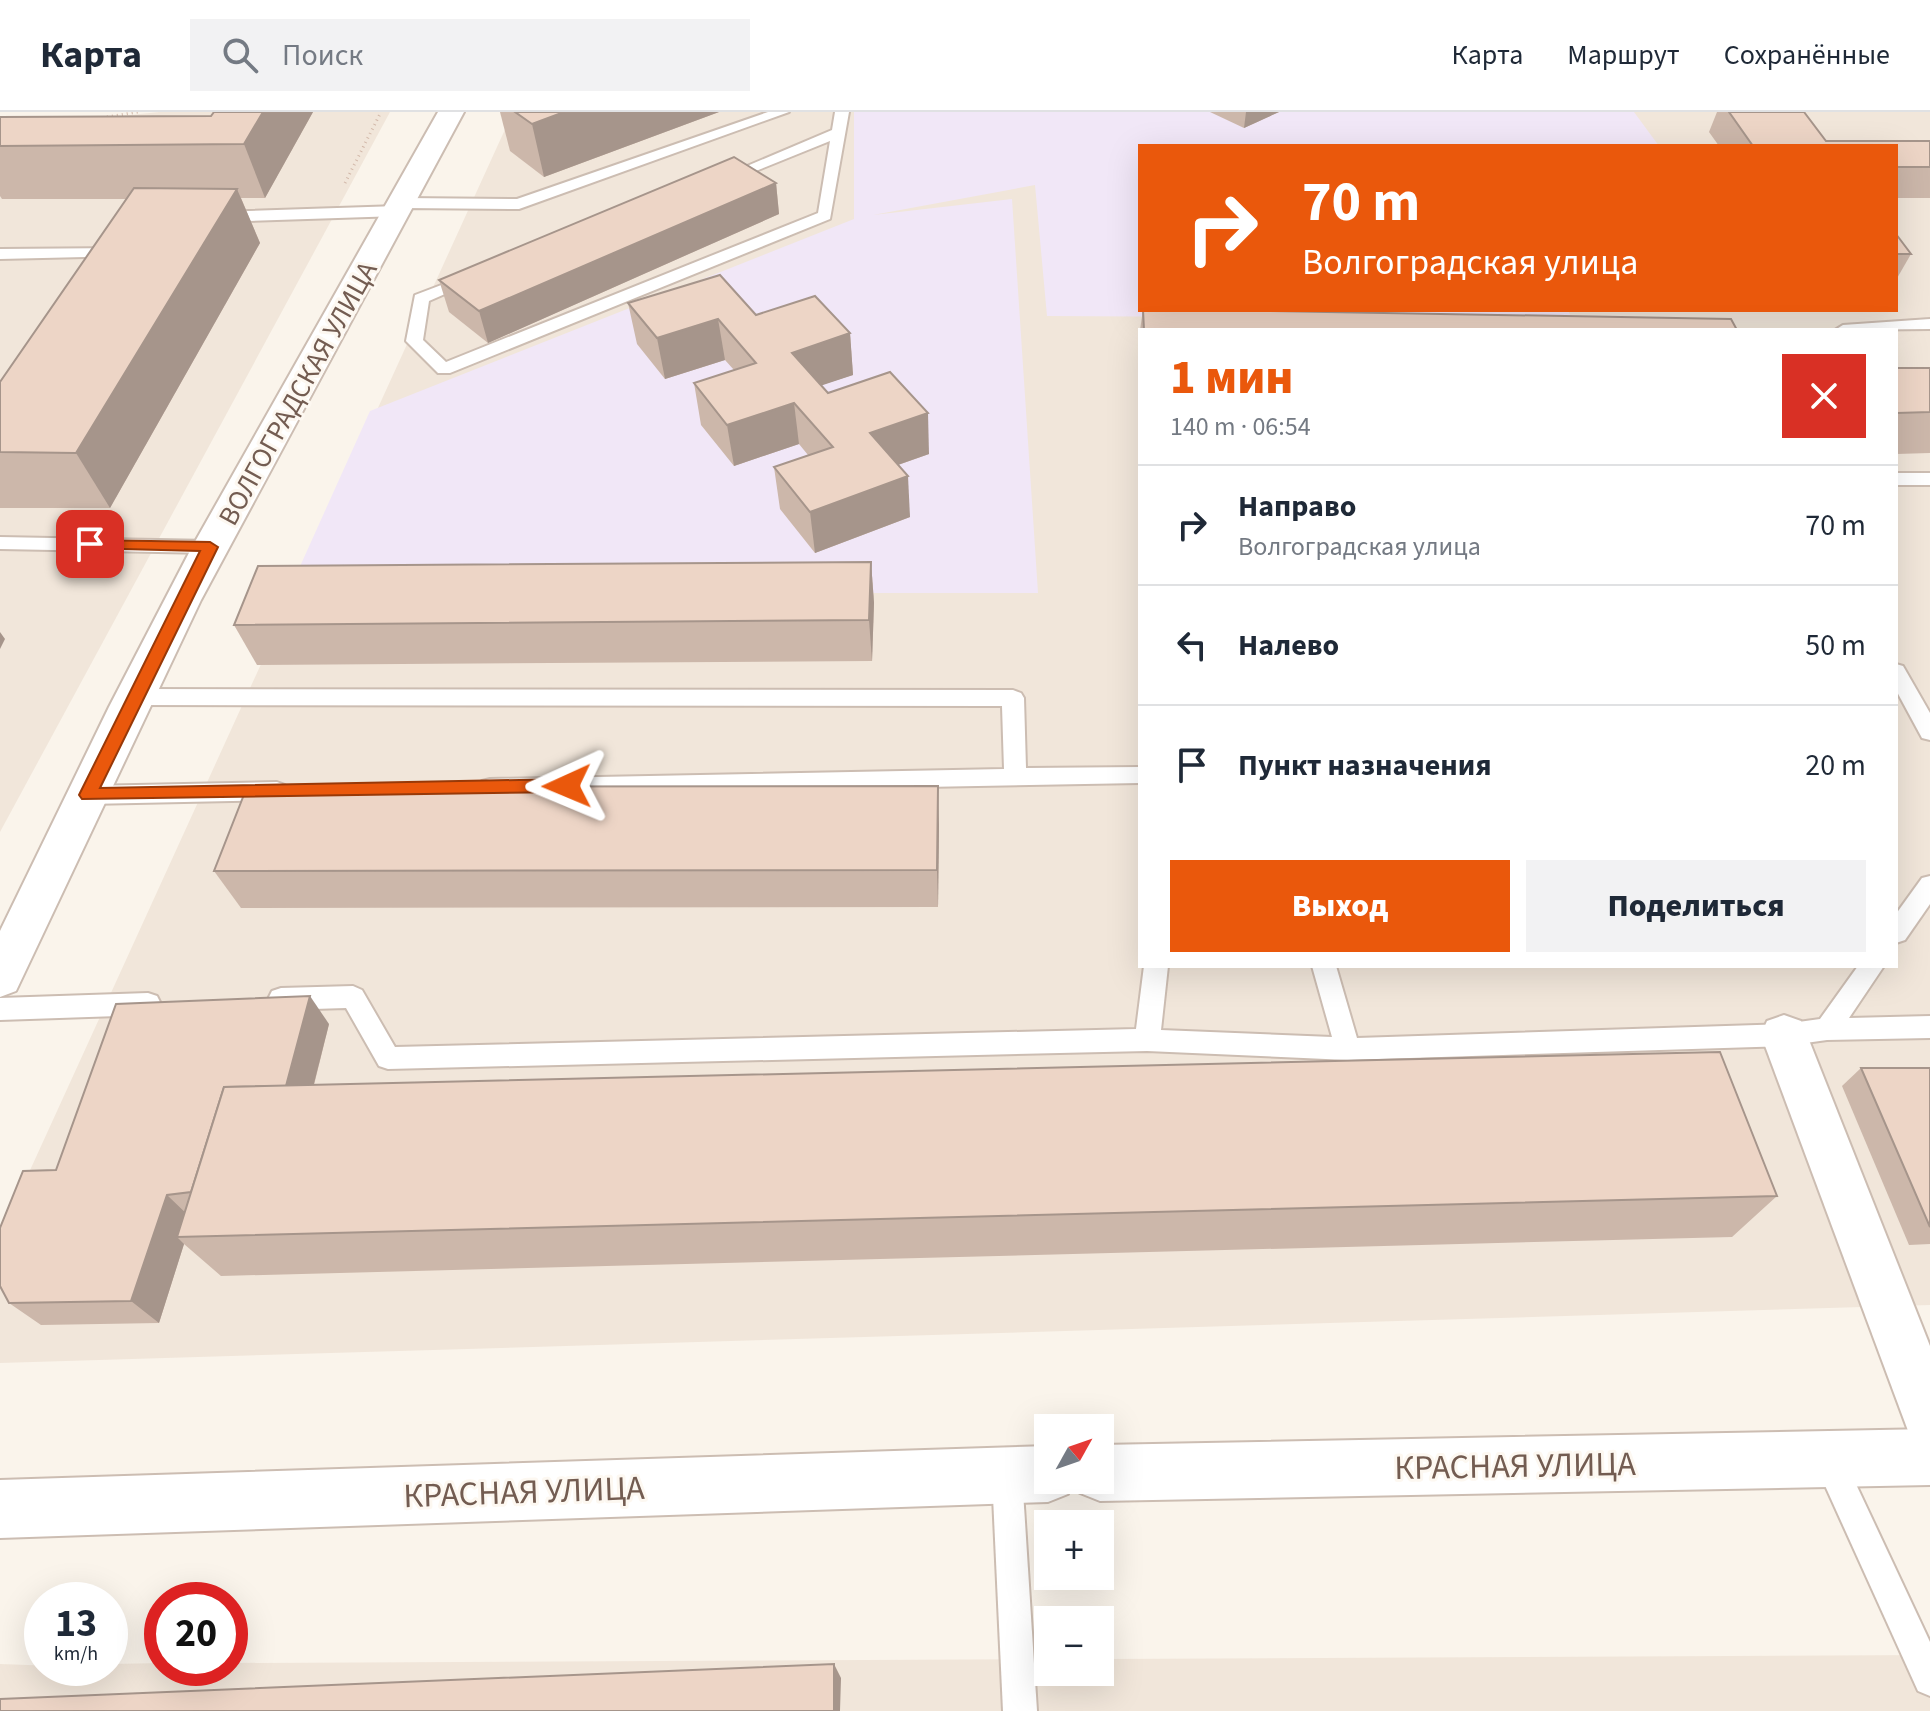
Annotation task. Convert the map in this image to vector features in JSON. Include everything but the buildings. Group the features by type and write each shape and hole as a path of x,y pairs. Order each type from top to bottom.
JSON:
{"street":[{"name":"ВОЛГОГРАДСКАЯ УЛИЦА","path":"0,978 133,697 210,547 451,112"},
{"path":"1806,1032 1930,1416"},
{"name":"КРАСНАЯ УЛИЦА","path":"1114,1473 1930,1457"},
{"name":"КРАСНАЯ УЛИЦА","path":"0,1509 1027,1474"}],"lane":[{"path":"204,218 519,204 782,112"},
{"path":"493,270 421,298 414,341 444,369 825,216 842,112"},
{"path":"709,184 838,133"},
{"path":"0,254 136,253 127,266"},
{"path":"1872,328 1930,324"},
{"path":"1898,479 1930,479"},
{"path":"0,543 210,547"},
{"path":"1898,675 1930,732"},
{"path":"133,697 1013,698 1015,777"},
{"path":"471,787 1138,775"},
{"path":"88,795 296,791"},
{"path":"1898,930 1930,885"},
{"path":"1147,1040 1156,968"},
{"path":"1325,968 1348,1049"},
{"path":"1806,1032 1870,968"},
{"path":"261,1000 353,997 388,1058 1147,1040 1348,1049 1930,1027"},
{"path":"0,1009 169,1003"},
{"path":"1828,1459 1930,1679"},
{"path":"1020,1711 1027,1474"}],"path":[{"path":"107,117 138,112"},
{"path":"331,211 381,112"}],"shaded area":[{"path":"159,112 390,112 0,832 0,129"},
{"path":"513,112 1930,112 1930,1305 0,1363 0,1236"},
{"path":"854,112 1634,112 1658,144 1138,144 1138,312 1569,312 1572,319 1047,316 1035,185 873,215 1012,199 1038,593 288,593 370,411 854,219"},
{"path":"1930,1655 1930,1711 0,1711 0,1664 24,1665 24,1686 128,1686 128,1664 144,1663 144,1686 248,1686 248,1663 1034,1659 1034,1686 1114,1686 1114,1659"}],"route":[{"path":"90,544 210,547 133,697 88,795 567,786"}]}
